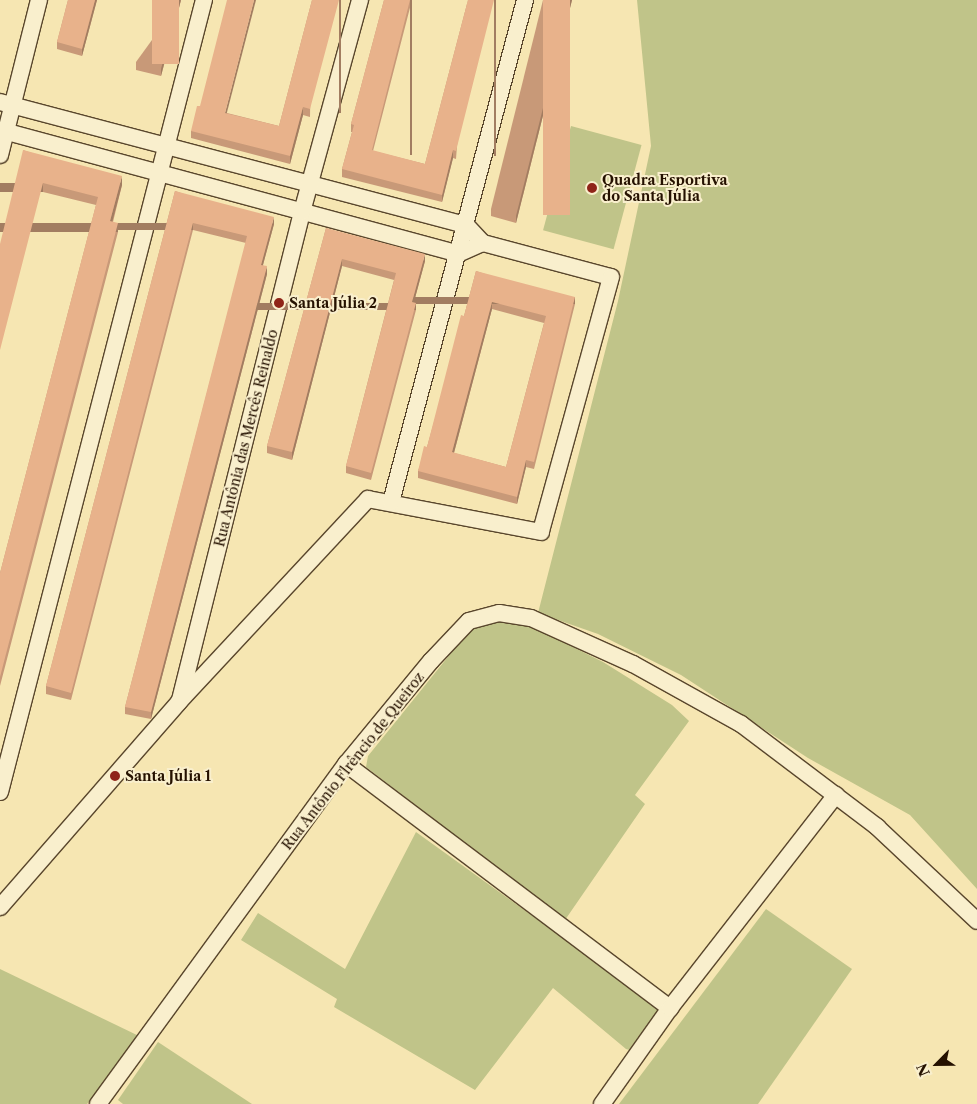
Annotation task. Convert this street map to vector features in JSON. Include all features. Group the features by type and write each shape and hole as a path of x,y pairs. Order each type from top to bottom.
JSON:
{"street":[{"path":"0,155 6,104 39,0"},
{"path":"0,792 204,0"},
{"name":"Rua Antônia das Mercês Reinaldo","path":"180,702 302,212 360,0"},
{"path":"391,502 525,0"},
{"path":"0,907 180,702 368,499 541,532 611,277 483,243 466,225 6,104"},
{"path":"3,131 458,254 483,243"},
{"name":"Rua Antônio Flrêncio de Queiroz","path":"98,1104 346,764 431,661 470,621 499,613 531,618 632,664 741,724 877,826 977,920"},
{"path":"346,764 670,1008"},
{"path":"602,1104 670,1008 836,795"}],"green space":[{"path":"637,0 977,0 977,889 910,815 808,758 681,675 598,634 538,613 618,301 651,146"},
{"name":"Quadra Esportiva do Santa Júlia","path":"571,126 642,145 614,249 543,230"},
{"path":"501,621 535,628 603,662 672,705 689,721 635,795 645,804 565,920 366,767 368,756 468,632 478,625"},
{"path":"416,832 660,1008 633,1051 626,1049 553,988 475,1090 334,1007 337,999 241,940 258,913 345,969"},
{"path":"766,909 852,969 758,1104 619,1104"},
{"path":"0,969 139,1036 87,1104 0,1104"},
{"path":"158,1042 252,1104 123,1104 118,1100"}],"building":[{"path":"68,0 95,0 82,49 57,42"},
{"path":"152,0 179,0 179,64 152,64"},
{"path":"227,0 254,0 225,113 279,126 312,0 339,0 310,109 303,107 290,156 191,131 197,106 200,106"},
{"path":"384,0 410,0 372,150 425,164 468,0 494,0 456,151 453,150 442,195 342,169 354,125 351,124"},
{"path":"543,0 570,0 570,215 543,215"},
{"path":"23,150 122,176 110,221 118,223 0,677 0,573 98,197 43,183 0,350 0,244"},
{"path":"175,191 274,217 261,265 267,266 151,712 125,707 247,236 193,223 71,693 46,686"},
{"path":"326,228 425,254 412,302 416,303 371,473 346,466 396,273 342,259 292,452 267,446"},
{"path":"476,271 575,297 534,462 526,460 517,497 418,471 424,446 427,447 461,315 464,316","holes":["492,302 546,316 506,467 452,452"]}],"place":[{"name":"Quadra Esportiva do Santa Júlia","path":"592,188"},
{"name":"Santa Júlia 2","path":"279,303"},
{"name":"Santa Júlia 1","path":"115,776"}]}
